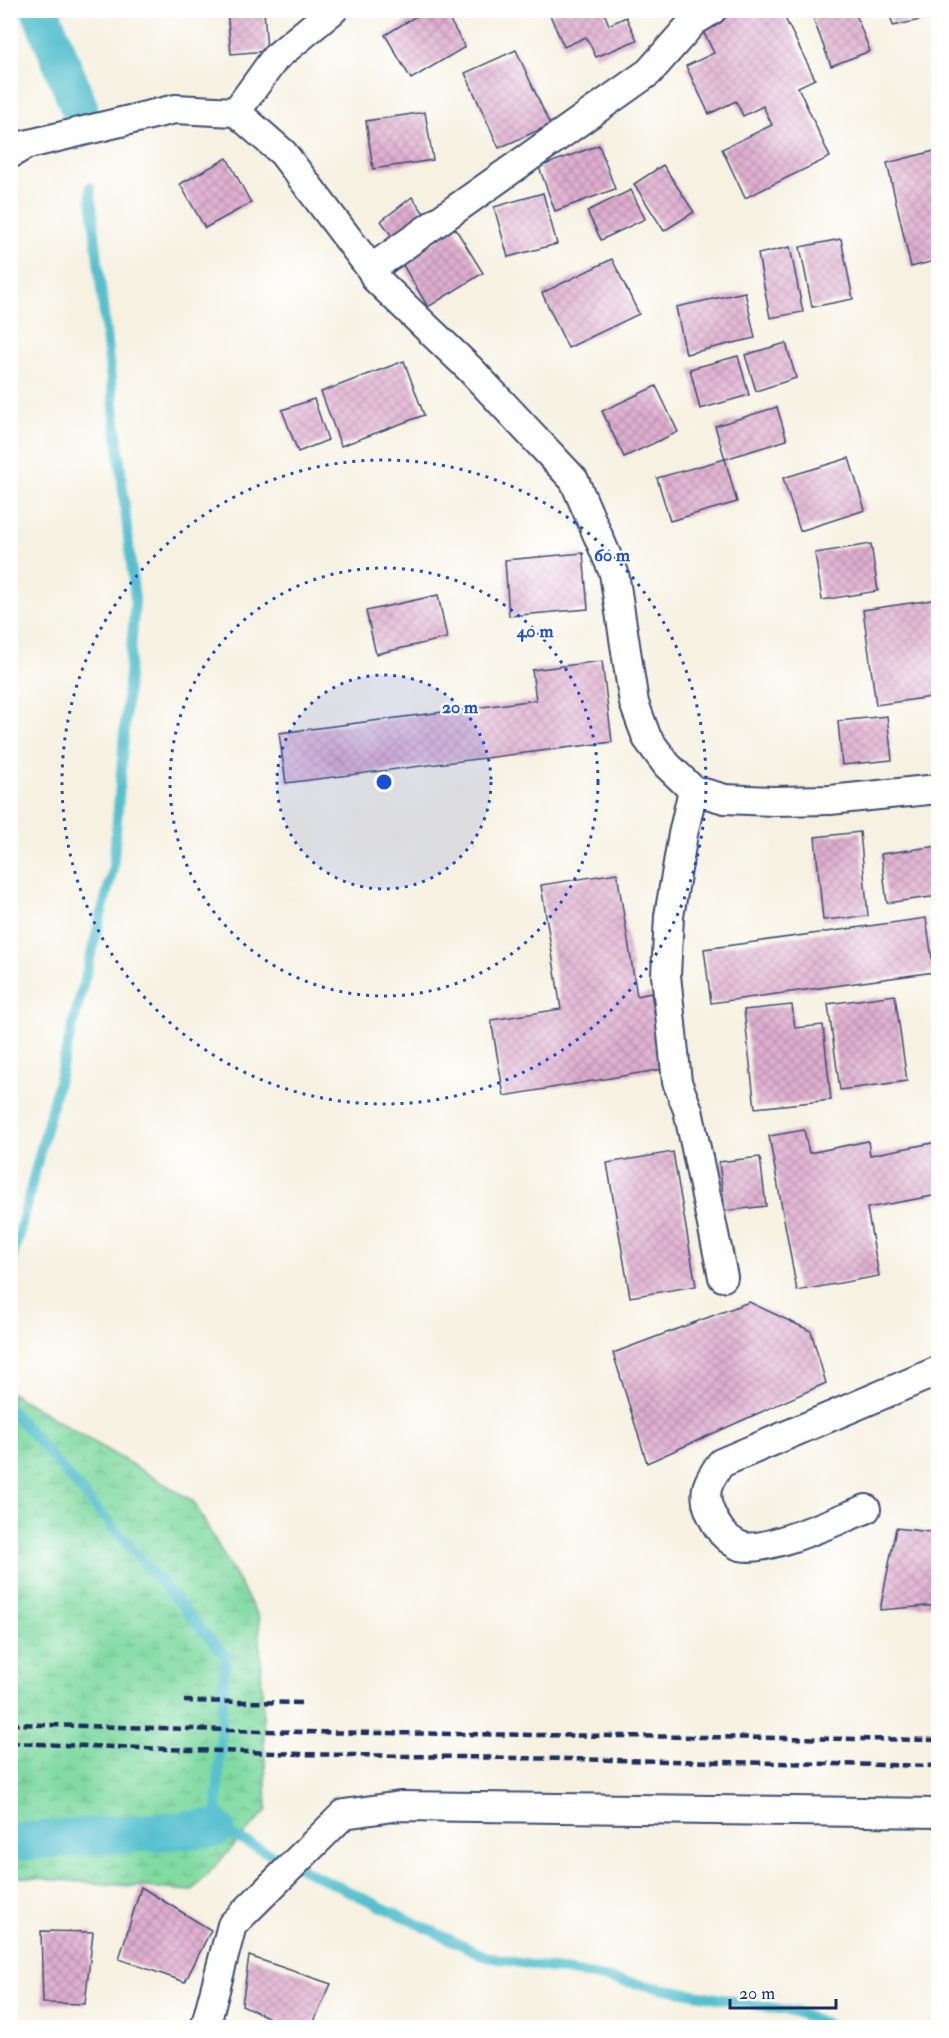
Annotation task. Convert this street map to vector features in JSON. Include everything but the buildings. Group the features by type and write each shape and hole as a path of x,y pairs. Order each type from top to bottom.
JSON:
{"street":[{"path":"236,112 275,58 333,10"},
{"path":"371,269 649,72 694,21 712,10"},
{"path":"10,154 26,145 175,109 236,112 283,153 371,269 376,279 470,369 574,480 614,573 634,703 647,738 667,765 693,790 725,799 830,800 939,789"},
{"path":"693,790 669,915 666,975 677,1082 688,1110 723,1277"},
{"path":"866,1509 771,1545 740,1546 719,1531 706,1503 708,1481 721,1463 939,1371"},
{"path":"205,2028 232,1925 344,1814 400,1806 939,1813"}],"green space":[{"path":"11,1393 193,1501 259,1618 267,1810 192,1891 11,1876"}],"waterway":[{"path":"40,10 79,107"},
{"path":"10,1269 113,869 135,601 90,187"},
{"path":"10,1409 225,1656 216,1828 487,1957 796,2012 837,2028"},
{"path":"10,1842 216,1828"}],"railway":[{"path":"184,1701 303,1703"},
{"path":"10,1724 301,1732 938,1740"},
{"path":"10,1743 300,1754 938,1766"}]}
